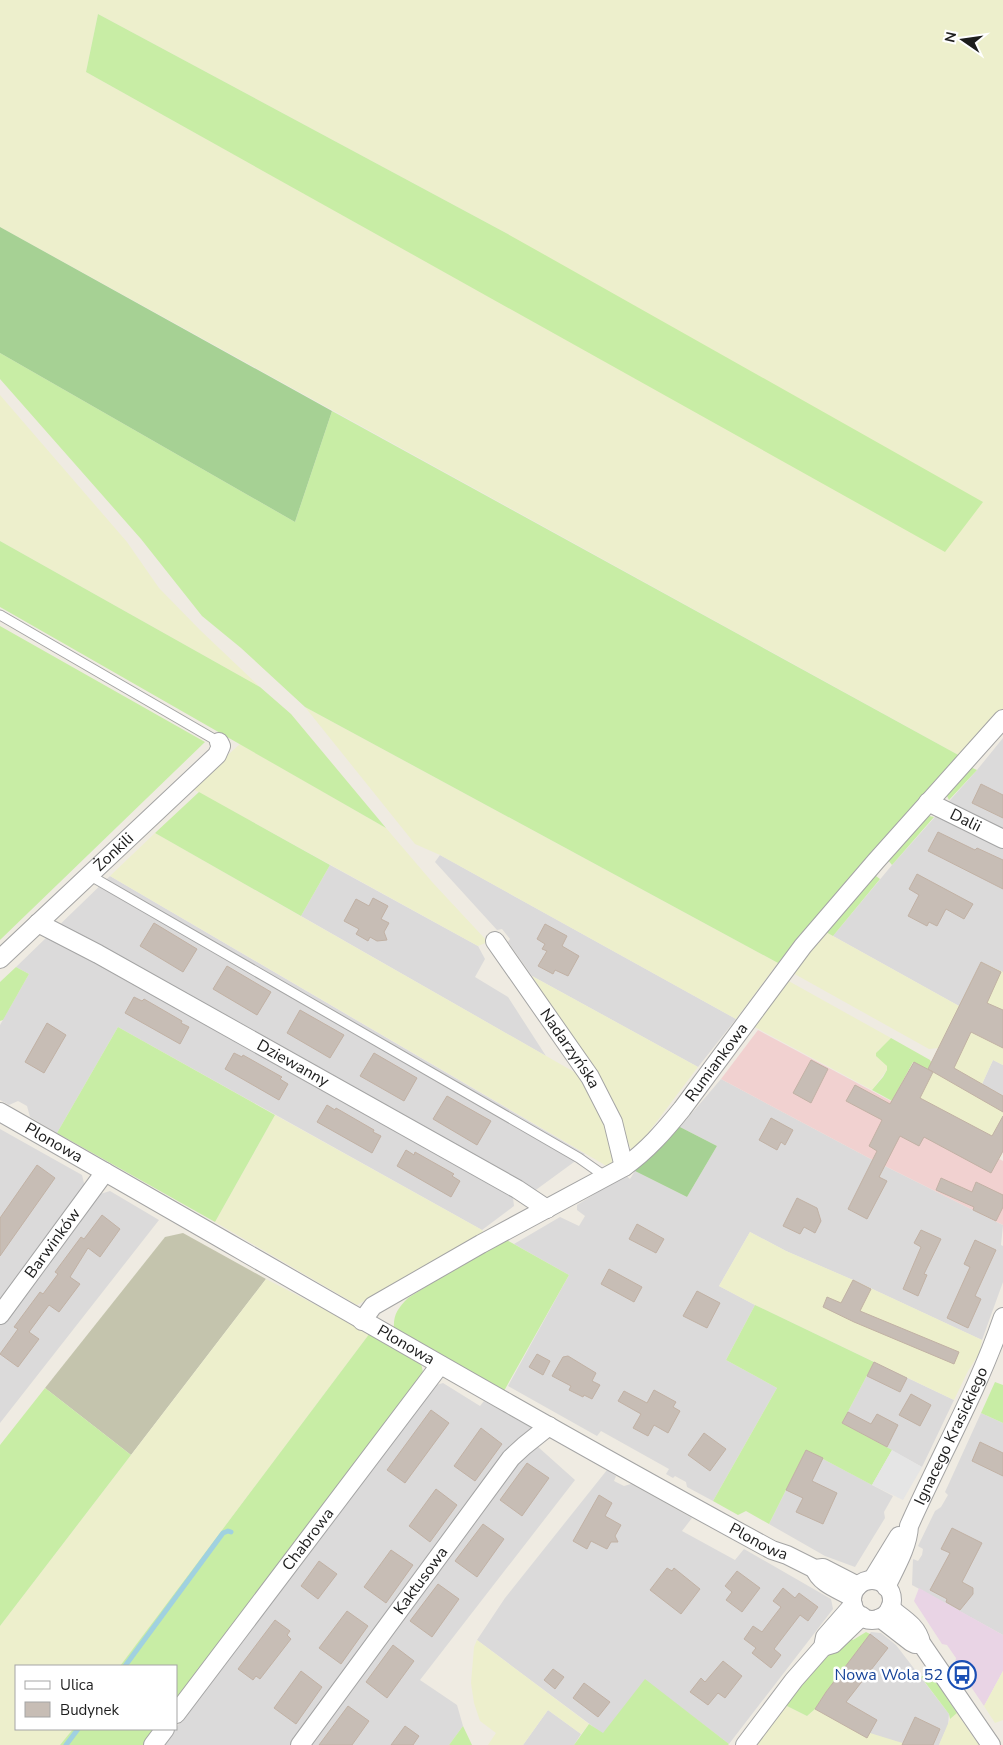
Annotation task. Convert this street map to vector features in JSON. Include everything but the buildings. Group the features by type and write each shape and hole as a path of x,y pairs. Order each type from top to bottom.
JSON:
{"street":[{"name":"Rumiankowa","path":"362,1321 373,1306 636,1159 665,1130 803,946 1003,718"},
{"name":"Żonkili","path":"0,959 217,755 221,749 219,742"},
{"name":"Dalii","path":"928,802 1003,839"},
{"name":"Dziewanny","path":"38,923 106,959 500,1180 547,1209"},
{"name":"Nadarzyńska","path":"495,941 590,1077 613,1122 624,1167"},
{"name":"Plonowa","path":"0,1112 362,1321 614,1463 772,1550 815,1569 823,1568 864,1595"},
{"name":"Barwinków","path":"0,1315 105,1172"},
{"name":"Ignacego Krasickiego","path":"745,1745 794,1680 823,1647 825,1636 864,1595 902,1532 909,1526 992,1351 1003,1317"},
{"name":"Chabrowa","path":"178,1711 440,1365"},
{"name":"Kaktusowa","path":"300,1745 511,1458 550,1426"},
{"path":"864,1595 891,1595 885,1613 872,1620 864,1595"},
{"path":"885,1613 910,1642 915,1644 921,1643 992,1745"},
{"path":"153,1745 164,1730"}],"lane":[{"path":"0,615 219,742"},
{"path":"89,875 579,1158 606,1177"}],"shaded area":[{"path":"0,0 1003,0 1003,711 962,757 0,227","holes":["98,14 506,233 945,551 86,72"]},
{"path":"0,395 127,542 159,588 260,687 0,541"},
{"path":"305,707 778,963 736,1019 440,855 415,844"},
{"path":"1003,738 1003,972 959,1006 833,936"},
{"path":"240,744 386,828 433,883 488,942 478,946 191,788"},
{"path":"155,833 583,1077 604,1114 614,1148 610,1168 110,876"},
{"path":"440,855 736,1019 698,1067 532,976 508,942 510,939 502,929 497,930 435,862"},
{"path":"330,865 478,946 485,959 475,977 508,997 546,1056 301,916"},
{"path":"110,876 585,1154 533,1192 517,1189 513,1198 514,1206 482,1230 118,1027 57,1133 30,1117 27,1106 18,1101 9,1105 0,1100 0,1025 29,974 16,967"},
{"path":"824,931 959,1006 981,962 1003,972 1003,1065 993,1060 982,1084 1003,1096 1003,1116 990,1149 1002,1155 998,1159 892,1101 914,1062 933,1072 939,1048 929,1049 791,972"},
{"path":"532,976 698,1067 633,1153 624,1136 616,1106"},
{"path":"785,979 891,1038 887,1044 878,1050 887,1066 887,1070 872,1090 751,1025"},
{"path":"758,1030 1003,1161 1003,1225 867,1157 721,1079"},
{"path":"993,1060 1003,1065 1003,1096 982,1084"},
{"path":"721,1079 867,1157 1003,1225 1001,1245 1003,1246 1003,1282 982,1340 786,1251 750,1232 719,1286 755,1305 726,1360 777,1388 713,1501 687,1487 686,1482 666,1474 669,1469 601,1431 597,1436 508,1386 569,1275 514,1244 560,1217 579,1226 585,1216 577,1210 577,1205 625,1175 630,1179 635,1171 687,1197 717,1146 680,1127"},
{"path":"275,1115 482,1230 485,1234 357,1305 215,1222"},
{"path":"0,1129 82,1175 85,1187 97,1195 110,1191 159,1220 0,1423"},
{"path":"750,1232 786,1251 982,1340 979,1354 968,1371 954,1400 719,1286"},
{"path":"183,1233 266,1279 131,1455 45,1388 165,1237"},
{"path":"266,1279 370,1333 121,1665 15,1665 15,1730 72,1730 60,1745 0,1745 0,1626"},
{"path":"874,1362 954,1400 922,1467 842,1423"},
{"path":"443,1383 480,1406 484,1401 534,1429 537,1446 575,1480 420,1680 457,1705 463,1726 449,1745 163,1745 174,1730 178,1730 178,1725 433,1386"},
{"path":"981,1413 1003,1423 1003,1635 912,1585 913,1559 918,1561 923,1549 918,1546 935,1511 941,1507 948,1495 945,1492"},
{"path":"806,1450 893,1496 884,1512 885,1518 855,1567 825,1556 769,1524"},
{"path":"892,1450 922,1467 903,1500 872,1485"},
{"path":"607,1470 616,1476 614,1481 624,1486 631,1484 692,1518 682,1531 735,1560 744,1549 831,1599 833,1609 729,1744 645,1680 603,1734 477,1640 505,1598"},
{"path":"919,1588 1003,1635 1003,1671 984,1706 955,1663 956,1658 947,1645 942,1644 914,1601"},
{"path":"871,1632 881,1633 896,1645 949,1714 948,1725 939,1745 909,1745 867,1738 815,1709 840,1672"},
{"path":"477,1640 589,1724 581,1734 548,1710 523,1745 488,1745 496,1733 480,1721 474,1703 471,1683 474,1647"},
{"path":"1003,1671 1003,1720 995,1723 984,1706"},
{"path":"785,1705 807,1716 815,1709 866,1737 870,1733 909,1745 754,1745"},
{"path":"548,1710 581,1734 574,1745 523,1745"},
{"path":"957,1713 979,1745 939,1745 950,1719"}],"green space":[{"path":"98,14 506,233 983,502 945,552 86,72"},
{"path":"0,227 332,411 295,522 0,353"},
{"path":"0,353 295,522 332,411 962,757 845,884 778,963 305,707 241,648 202,616 141,539 0,379"},
{"path":"0,541 260,687 291,714 386,828 0,607"},
{"path":"0,626 205,742 0,940"},
{"path":"968,766 977,770 949,800 945,792"},
{"path":"199,792 330,865 301,916 155,833"},
{"path":"924,815 934,817 892,865 888,860"},
{"path":"872,873 880,879 833,936 824,931"},
{"path":"16,967 29,974 3,1020 0,1021 0,982"},
{"path":"118,1027 275,1115 215,1222 57,1133"},
{"path":"891,1038 930,1060 935,1070 933,1072 913,1062 892,1101 872,1090 887,1070 887,1066 876,1056 876,1053"},
{"path":"674,1126 680,1127 717,1146 687,1197 635,1171"},
{"path":"503,1238 569,1275 504,1391 394,1329 394,1320 397,1312 408,1298"},
{"path":"755,1305 874,1362 842,1423 892,1450 872,1485 806,1450 769,1524 746,1511 738,1515 713,1501 777,1388 726,1360"},
{"path":"370,1333 421,1363 424,1377 178,1700 178,1665 121,1665"},
{"path":"995,1382 1003,1385 1003,1423 981,1413"},
{"path":"45,1388 131,1455 0,1626 0,1445"},
{"path":"866,1632 870,1634 815,1709 807,1716 785,1705 802,1682 848,1636 853,1640"},
{"path":"928,1673 931,1674 957,1713 950,1719 949,1714 921,1677"},
{"path":"645,1679 729,1744 574,1745 589,1724 603,1733"},
{"path":"463,1726 472,1745 449,1745"},
{"path":"72,1730 156,1730 144,1745 60,1745"}],"waterway":[{"path":"126,1665 223,1533 231,1532"},
{"path":"66,1745 77,1730"}],"place":[{"name":"Nowa Wola 52","path":"962,1675"}]}
